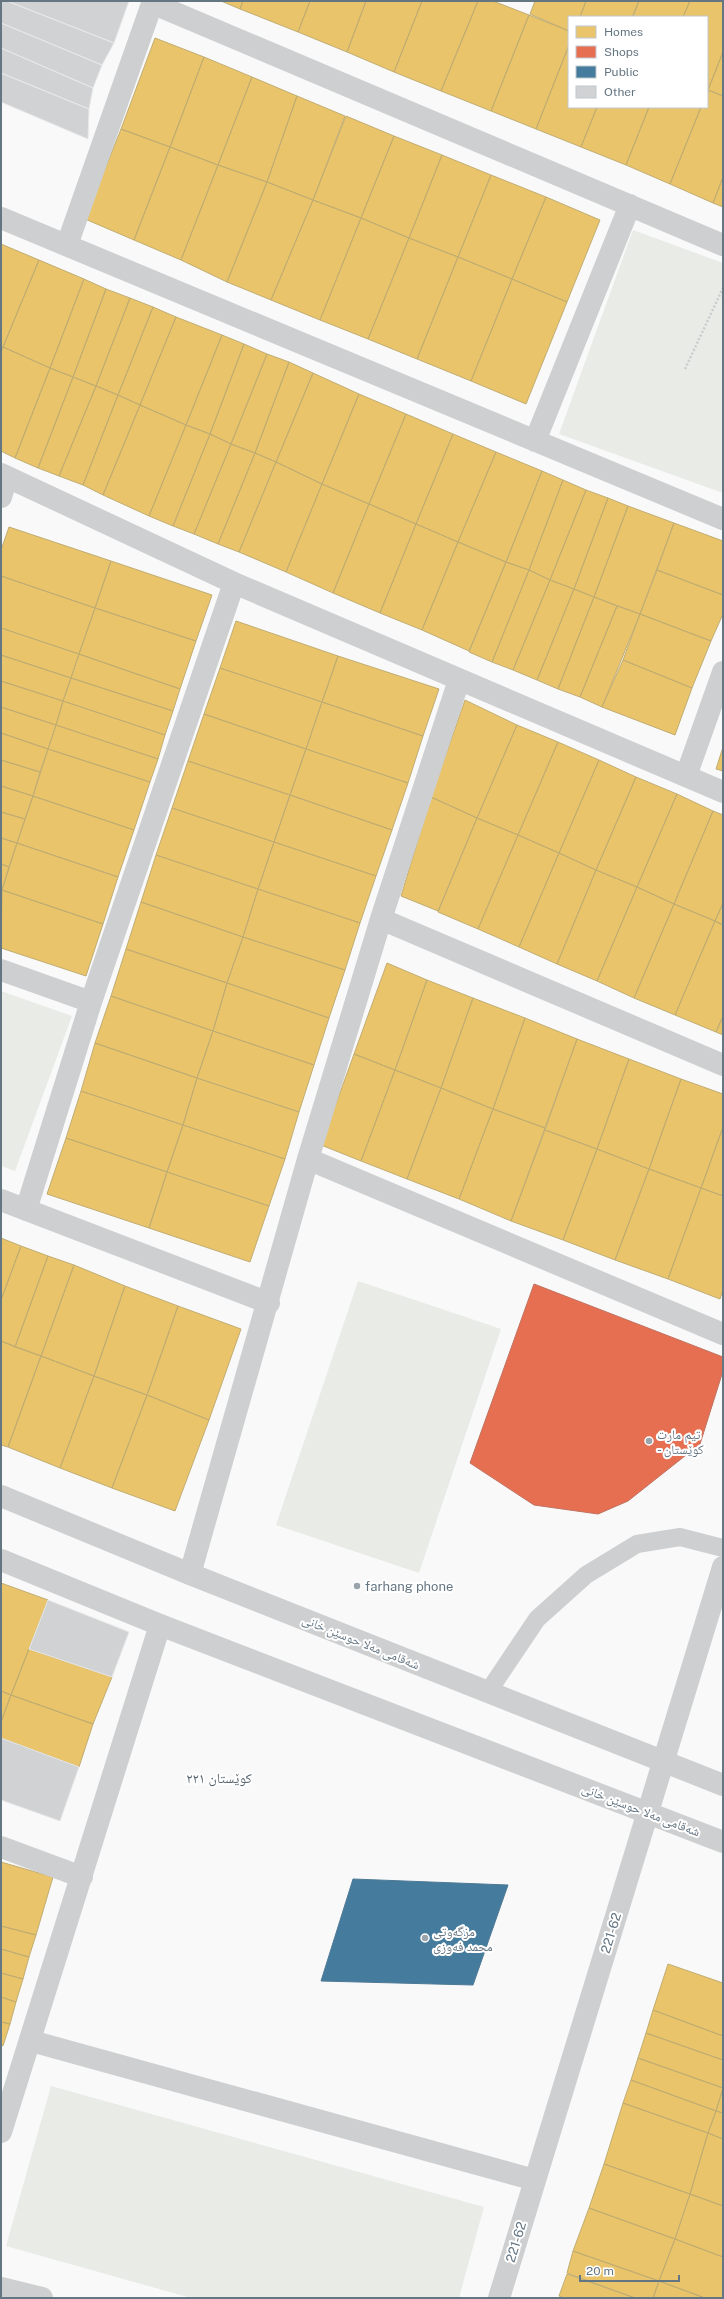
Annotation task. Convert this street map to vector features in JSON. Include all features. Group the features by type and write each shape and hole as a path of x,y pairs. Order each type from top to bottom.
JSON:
{"street":[{"path":"67,245 152,2 723,245"},
{"path":"536,441 630,205"},
{"path":"1,218 723,519"},
{"path":"3,483 723,792"},
{"path":"26,1210 91,1002 234,583"},
{"path":"686,776 723,672"},
{"path":"190,1574 269,1303 308,1159 381,919 459,680"},
{"path":"381,919 723,1065"},
{"path":"1,970 91,1002"},
{"path":"308,1159 723,1334"},
{"path":"1,1200 269,1303"},
{"name":"شەقامی مەلا حوسێن خانی","path":"1,1496 190,1574 723,1785"},
{"name":"شەقامی مەلا حوسێن خانی","path":"1,1560 160,1625 723,1842"},
{"name":"221-62","path":"499,2298 723,1567"},
{"path":"1,2132 31,2041 160,1625"},
{"path":"1,1848 82,1877"},
{"path":"31,2041 535,2180"},
{"path":"1,2288 42,2298"}],"lane":[{"path":"488,1692 537,1619 586,1575 637,1544 680,1537 723,1548"}],"path":[{"path":"685,369 723,288"}],"shaded area":[{"path":"633,230 723,263 723,493 559,434"},
{"path":"1,991 72,1016 15,1171 1,1166"},
{"path":"358,1281 501,1329 419,1573 276,1525"},
{"path":"51,2086 484,2207 459,2298 191,2298 6,2246"}],"building: Homes":[{"path":"221,1 243,1 240,9"},
{"path":"243,1 310,1 298,32 240,9"},
{"path":"310,1 366,1 347,52 298,32"},
{"path":"366,1 422,1 394,72 347,52"},
{"path":"422,1 478,1 441,91 394,72"},
{"path":"478,1 493,1 529,15 491,111 441,91"},
{"path":"535,1 586,1 580,16 568,16 568,31 530,14"},
{"path":"586,1 639,1 632,16 580,16"},
{"path":"639,1 690,1 683,16 633,16"},
{"path":"690,1 723,1 723,52 708,90 708,16 683,16"},
{"path":"529,15 568,31 568,48 536,129 491,111"},
{"path":"155,38 204,57 170,147 121,129"},
{"path":"568,48 568,108 597,108 581,147 536,129"},
{"path":"723,52 723,96 708,90"},
{"path":"204,57 252,77 218,165 170,147"},
{"path":"252,77 297,96 267,182 218,165"},
{"path":"708,90 723,96 723,177 713,203 670,184 701,108 708,108"},
{"path":"297,96 345,116 313,200 267,182"},
{"path":"597,108 649,108 626,165 581,147"},
{"path":"649,108 701,108 670,184 626,165"},
{"path":"346,116 394,136 361,218 313,200"},
{"path":"121,129 170,147 134,240 85,219"},
{"path":"394,136 442,155 409,238 361,218"},
{"path":"170,147 218,165 181,260 134,240"},
{"path":"442,155 491,175 458,257 409,238"},
{"path":"218,165 267,182 227,282 181,260"},
{"path":"491,175 546,197 512,279 458,257"},
{"path":"723,177 723,207 713,203"},
{"path":"267,182 313,200 271,300 227,282"},
{"path":"546,197 600,220 567,302 512,279"},
{"path":"313,200 361,218 320,320 271,300"},
{"path":"361,218 409,238 368,339 320,320"},
{"path":"409,238 458,257 417,359 368,339"},
{"path":"1,244 39,260 3,347 1,346"},
{"path":"458,257 512,279 471,381 417,359"},
{"path":"39,260 84,279 50,368 3,347"},
{"path":"84,279 106,289 73,377 50,368"},
{"path":"512,279 567,302 526,404 471,381"},
{"path":"106,289 130,298 96,386 73,377"},
{"path":"130,298 153,307 118,395 96,386"},
{"path":"153,307 176,317 140,405 118,395"},
{"path":"176,317 222,335 186,425 140,405"},
{"path":"222,335 244,344 210,434 186,425"},
{"path":"244,344 267,354 231,444 210,434"},
{"path":"3,347 50,368 15,458 1,451 1,353"},
{"path":"267,354 289,362 255,453 231,444"},
{"path":"289,362 313,373 276,462 255,453"},
{"path":"50,368 73,377 38,468 15,458"},
{"path":"313,373 359,394 322,484 276,462"},
{"path":"73,377 96,386 59,476 38,468"},
{"path":"96,386 118,395 83,485 59,476"},
{"path":"359,394 406,414 369,504 322,484"},
{"path":"118,395 140,405 103,495 83,485"},
{"path":"140,405 186,425 149,516 103,495"},
{"path":"406,414 453,434 416,524 369,504"},
{"path":"186,425 210,434 173,526 149,516"},
{"path":"210,434 231,444 194,534 173,526"},
{"path":"453,434 496,452 458,542 416,524"},
{"path":"231,444 255,453 218,544 194,534"},
{"path":"496,452 542,471 506,562 458,542"},
{"path":"255,453 276,462 239,552 218,544"},
{"path":"276,462 322,484 286,572 239,552"},
{"path":"542,471 563,480 529,570 506,562"},
{"path":"563,480 586,490 550,580 529,570"},
{"path":"322,484 369,504 333,593 286,572"},
{"path":"586,490 608,498 574,589 550,580"},
{"path":"608,498 628,506 594,597 574,589"},
{"path":"369,504 416,524 380,613 333,593"},
{"path":"628,506 674,523 640,614 594,597"},
{"path":"674,523 723,541 723,595 657,570"},
{"path":"416,524 458,542 422,630 380,613"},
{"path":"9,527 111,561 95,608 1,576 1,550"},
{"path":"458,542 506,562 469,651 422,630"},
{"path":"111,561 212,595 196,641 95,608"},
{"path":"506,562 529,570 492,662 469,652"},
{"path":"529,570 550,580 513,670 492,662"},
{"path":"657,570 723,595 723,614 711,641 640,614"},
{"path":"1,576 95,608 79,654 1,628"},
{"path":"550,580 574,589 537,680 513,670"},
{"path":"574,589 594,597 558,689 537,680"},
{"path":"594,597 617,606 580,697 558,689"},
{"path":"617,606 640,614 602,707 580,697"},
{"path":"95,608 196,641 180,689 79,654"},
{"path":"640,614 711,641 692,688 623,660"},
{"path":"236,621 338,656 322,702 220,668"},
{"path":"1,628 79,654 71,678 1,655"},
{"path":"79,654 180,689 173,711 71,678"},
{"path":"1,655 71,678 63,701 1,681"},
{"path":"338,656 439,689 423,736 322,702"},
{"path":"623,660 692,688 675,735 602,707"},
{"path":"220,668 322,702 306,749 204,714"},
{"path":"71,678 173,711 165,735 63,701"},
{"path":"1,681 63,701 56,725 1,707"},
{"path":"465,700 517,725 477,818 431,797"},
{"path":"63,701 165,735 158,759 56,725"},
{"path":"322,702 423,736 408,783 306,749"},
{"path":"1,707 56,725 48,749 1,733"},
{"path":"204,714 306,749 290,795 188,761"},
{"path":"56,725 158,759 150,782 48,749"},
{"path":"517,725 558,742 518,835 477,818"},
{"path":"1,733 48,749 40,772 1,760"},
{"path":"558,742 599,760 559,853 518,835"},
{"path":"723,747 723,771 716,769"},
{"path":"48,749 150,782 134,830 33,796"},
{"path":"306,749 408,783 392,830 290,795"},
{"path":"1,760 40,772 33,796 1,786"},
{"path":"599,760 636,777 596,870 559,853"},
{"path":"188,761 290,795 274,842 172,808"},
{"path":"636,777 677,794 637,887 596,870"},
{"path":"1,786 33,796 25,819 1,812"},
{"path":"677,794 713,811 674,904 637,887"},
{"path":"290,795 392,830 376,876 274,842"},
{"path":"33,796 134,830 118,877 17,843"},
{"path":"431,797 477,818 438,911 401,896"},
{"path":"172,808 274,842 258,889 156,855"},
{"path":"713,811 723,815 723,903 715,921 674,904"},
{"path":"1,812 25,819 17,843 1,838"},
{"path":"477,818 518,835 478,929 438,912"},
{"path":"518,835 559,853 519,947 478,929"},
{"path":"1,838 17,843 9,867 1,864"},
{"path":"274,842 376,876 360,923 258,889"},
{"path":"17,843 118,877 103,924 2,890"},
{"path":"559,853 596,870 557,964 519,947"},
{"path":"156,855 258,889 243,937 141,902"},
{"path":"1,864 9,867 2,890 1,890"},
{"path":"596,870 637,887 597,981 557,964"},
{"path":"637,887 674,904 634,998 597,981"},
{"path":"258,889 360,923 345,970 243,937"},
{"path":"2,890 103,924 86,976 1,948"},
{"path":"141,902 243,937 227,983 126,949"},
{"path":"723,903 723,925 715,921"},
{"path":"674,904 715,921 675,1015 634,998"},
{"path":"715,921 723,925 723,1016 716,1032 675,1015"},
{"path":"243,937 345,970 329,1018 227,983"},
{"path":"126,949 227,983 213,1031 111,996"},
{"path":"387,963 427,980 395,1070 354,1054"},
{"path":"427,980 473,998 441,1088 395,1070"},
{"path":"227,983 329,1018 314,1065 213,1031"},
{"path":"111,996 213,1031 197,1078 95,1043"},
{"path":"473,998 525,1018 493,1109 441,1088"},
{"path":"723,1016 723,1035 716,1032"},
{"path":"525,1018 577,1039 545,1128 493,1109"},
{"path":"213,1031 314,1065 299,1112 197,1078"},
{"path":"577,1039 629,1059 597,1149 545,1130"},
{"path":"95,1043 197,1078 183,1125 81,1091"},
{"path":"354,1054 395,1070 361,1161 321,1145"},
{"path":"629,1059 681,1079 649,1169 597,1149"},
{"path":"395,1070 441,1088 407,1179 361,1161"},
{"path":"197,1078 299,1112 285,1159 183,1125"},
{"path":"681,1079 723,1094 723,1127 701,1188 649,1169"},
{"path":"441,1088 493,1109 459,1199 407,1179"},
{"path":"81,1091 183,1125 167,1172 66,1138"},
{"path":"493,1109 545,1128 511,1221 459,1199"},
{"path":"183,1125 285,1159 269,1206 167,1172"},
{"path":"723,1127 723,1196 701,1188"},
{"path":"545,1130 597,1149 563,1240 511,1221"},
{"path":"66,1138 167,1172 149,1228 47,1194"},
{"path":"597,1149 649,1169 615,1260 563,1240"},
{"path":"649,1169 701,1188 668,1279 615,1260"},
{"path":"167,1172 269,1206 250,1262 149,1228"},
{"path":"701,1188 723,1196 723,1290 720,1299 668,1279"},
{"path":"1,1238 21,1246 1,1300"},
{"path":"21,1246 48,1256 15,1347 1,1341 1,1300"},
{"path":"48,1256 74,1265 41,1356 15,1347"},
{"path":"74,1265 125,1286 94,1376 41,1356"},
{"path":"125,1286 178,1306 147,1395 94,1376"},
{"path":"178,1306 241,1329 209,1420 147,1395"},
{"path":"1,1341 41,1356 8,1447 1,1445"},
{"path":"41,1356 94,1376 60,1468 8,1447"},
{"path":"94,1376 147,1395 112,1488 60,1468"},
{"path":"147,1395 209,1420 175,1511 112,1488"},
{"path":"1,1583 48,1600 11,1695 1,1691"},
{"path":"29,1649 112,1677 93,1724 11,1695"},
{"path":"1,1691 11,1695 1,1722"},
{"path":"11,1695 93,1724 79,1767 1,1738 1,1722"},
{"path":"1,1862 53,1877 36,1935 1,1926"},
{"path":"1,1926 36,1935 29,1957 1,1949"},
{"path":"1,1949 29,1957 23,1979 1,1973"},
{"path":"668,1964 723,1983 723,2036 653,2010"},
{"path":"1,1973 23,1979 16,2002 1,1997"},
{"path":"1,1997 16,2002 10,2024 1,2022"},
{"path":"653,2010 723,2036 723,2060 646,2033"},
{"path":"1,2022 10,2024 3,2046 1,2045"},
{"path":"646,2033 723,2060 723,2088 638,2058"},
{"path":"638,2058 723,2088 716,2111 631,2080"},
{"path":"631,2080 716,2111 708,2133 623,2103"},
{"path":"723,2088 723,2113 716,2111"},
{"path":"623,2103 708,2133 690,2194 604,2164"},
{"path":"716,2111 723,2113 723,2139 708,2133"},
{"path":"708,2133 723,2139 723,2206 690,2194"},
{"path":"604,2164 690,2194 675,2239 589,2208"},
{"path":"690,2194 723,2206 723,2257 675,2239"},
{"path":"589,2208 675,2239 659,2281 573,2251"},
{"path":"675,2239 723,2257 723,2298 705,2298 659,2281"},
{"path":"573,2251 659,2281 653,2298 635,2298 567,2273"},
{"path":"567,2274 635,2298 564,2298 559,2296"},
{"path":"659,2281 705,2298 653,2298"}],"building: Shops":[{"path":"534,1284 723,1357 723,1371 700,1444 628,1501 598,1514 534,1505 470,1463"}],"building: Public":[{"path":"353,1879 508,1885 473,1985 321,1981"}],"building: Other":[{"path":"1,1 7,1 114,43 102,65 1,23"},
{"path":"7,1 129,1 114,43"},
{"path":"1,23 102,65 93,88 1,48"},
{"path":"1,48 93,88 89,109 1,73"},
{"path":"1,73 89,109 88,139 1,102"},
{"path":"48,1600 129,1632 112,1677 29,1649"},
{"path":"1,1738 79,1767 60,1821 1,1800"}],"place":[{"name":"تیم مارت - کوێستان","path":"649,1441"},
{"name":"farhang phone","path":"357,1586"},
{"name":"مزگەوتی محمد فەوزی","path":"425,1938"}],"district":[{"name":"کوێستان ٢٢١","path":"219,1778"}]}
